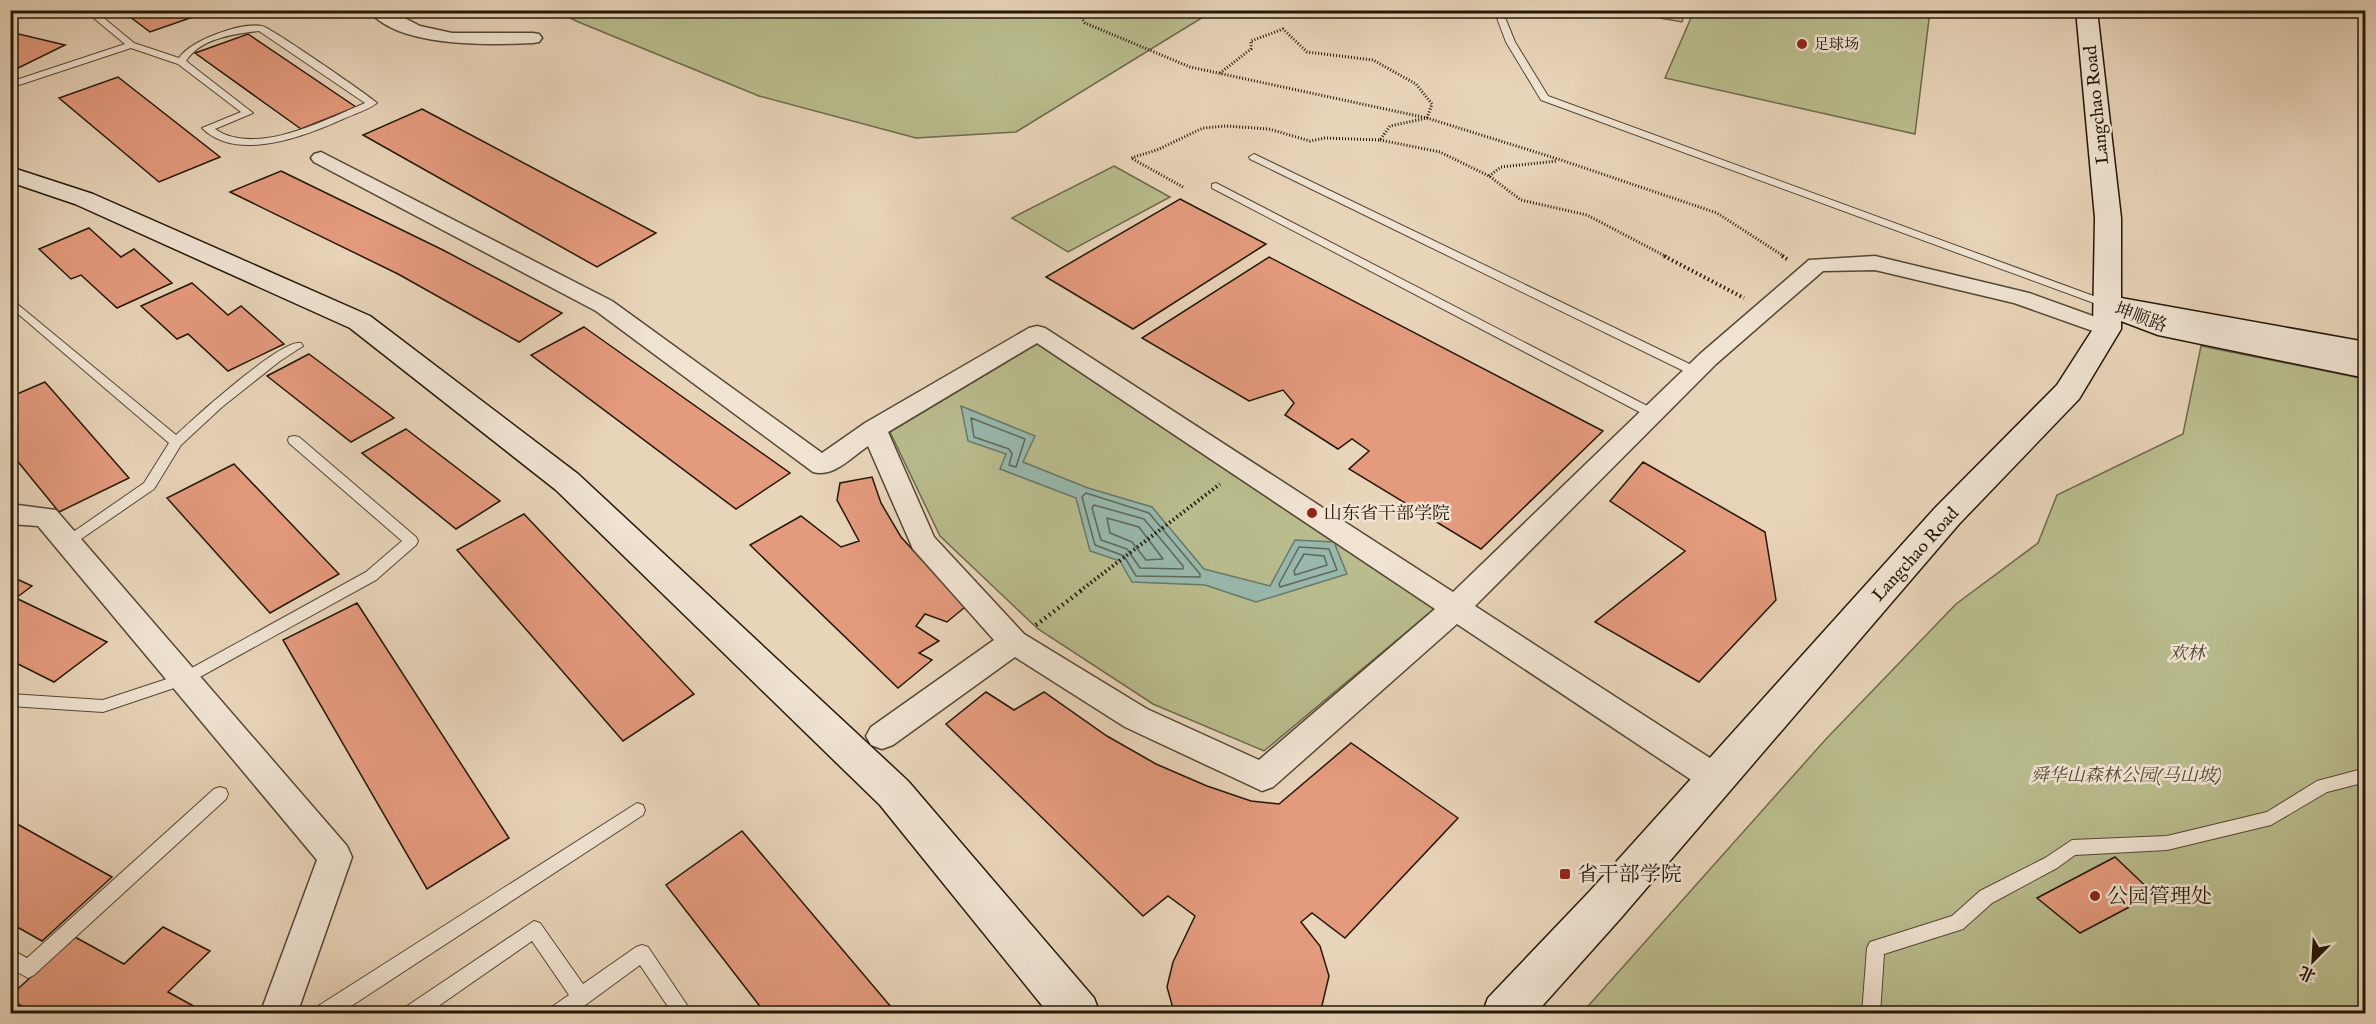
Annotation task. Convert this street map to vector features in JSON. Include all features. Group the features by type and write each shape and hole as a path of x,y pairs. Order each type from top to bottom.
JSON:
{"street":[{"path":"376,10 394,23 428,36 468,41 532,38"},
{"name":"Langchao Road","path":"1504,1014 1605,905 1947,516 2068,392 2106,316 2108,218 2086,10"},
{"path":"321,158 604,306 822,466 874,429 1036,333 1716,779"},
{"path":"10,174 84,199 360,322 567,482 894,793 1078,1014"},
{"path":"874,429 923,542 1014,642 1136,718 1262,777 1455,608 1696,372 1817,265 1875,263 2106,316"},
{"name":"坤顺路","path":"2106,316 2366,351"},
{"name":"坤顺路","path":"2106,316 2366,369"},
{"path":"10,514 46,517 335,857 278,1014"},
{"path":"882,736 1014,642"}],"lane":[{"path":"88,10 130,45 181,62 248,113 207,128 226,140 261,141 288,138 372,103 261,28 242,30 214,38 185,52 181,62"},
{"path":"1498,10 1498,16 1511,41 1544,98 2106,316"},
{"path":"10,84 130,45"},
{"path":"1254,157 1696,372"},
{"path":"1216,186 1653,414"},
{"path":"10,301 176,442"},
{"path":"69,543 149,486 176,442 218,404 276,358 297,346"},
{"path":"10,700 103,706 184,679 371,576 411,541 294,440"},
{"path":"1870,1014 1876,948 1957,923 1986,897 2051,863 2072,848 2167,843 2271,818 2323,786 2366,775"},
{"path":"10,957 28,969 220,794"},
{"path":"322,1014 637,810"},
{"path":"411,1014 534,929 580,997"},
{"path":"557,1014 642,953 684,1014"}],"path":[{"path":"1076,10 1085,23 1190,67 1427,118 1561,160 1716,213 1787,260 1817,265"},
{"path":"1219,74 1251,49 1251,41 1283,29 1306,52 1372,60 1416,84 1432,104 1427,118"},
{"path":"1380,140 1390,126 1427,118"},
{"path":"1183,187 1131,158 1158,150 1203,128 1226,126 1269,129 1310,141 1326,138 1380,140 1440,152 1489,176 1521,200 1587,214 1766,309"},
{"path":"1489,176 1501,167 1561,160"},
{"path":"1014,642 1241,468"}],"green space":[{"path":"557,11 1213,11 1016,132 916,138 759,96 576,21"},
{"path":"1619,11 1685,11 1682,22"},
{"name":"足球场","path":"1694,11 1930,11 1915,134 1665,78"},
{"path":"1114,166 1170,197 1068,252 1012,218"},
{"path":"1037,344 1434,609 1264,751 1153,704 1038,629 940,536 890,432"},
{"name":"舜华山森林公园(马山坡)","path":"2201,346 2365,379 2365,1013 1581,1014 1826,739 1956,604 2038,543 2057,495 2183,434"}],"water":[{"path":"961,406 1035,436 1023,462 1088,488 1152,507 1204,569 1270,586 1295,540 1334,542 1347,574 1256,602 1205,585 1132,582 1120,561 1090,551 1076,498 1000,469 1006,454 968,441"}],"building":[{"path":"121,10 213,10 150,32"},
{"path":"10,32 65,45 10,72"},
{"path":"248,34 356,107 301,129 195,53"},
{"path":"118,77 220,157 159,182 59,98"},
{"path":"422,109 656,233 597,267 363,135"},
{"path":"281,171 443,250 562,313 519,342 398,274 230,192"},
{"path":"1180,199 1266,244 1133,329 1046,277"},
{"path":"89,228 121,257 134,249 172,283 117,308 81,275 71,279 39,249"},
{"path":"1269,257 1603,431 1481,549 1349,469 1369,451 1352,439 1338,449 1285,415 1294,403 1283,390 1249,401 1142,338"},
{"path":"192,283 228,315 241,306 284,344 228,371 188,334 177,339 141,306"},
{"path":"584,327 790,473 736,509 531,355"},
{"path":"309,354 394,418 351,442 267,376"},
{"path":"45,382 129,478 59,512 10,452 10,397"},
{"path":"406,429 500,501 456,529 362,453"},
{"path":"1643,462 1765,532 1776,600 1699,682 1595,622 1685,551 1610,501"},
{"path":"234,464 339,574 270,613 167,498"},
{"path":"872,477 881,503 901,537 965,607 947,622 925,614 916,626 939,641 919,653 932,660 898,688 750,545 801,516 841,547 859,541 837,500 840,483"},
{"path":"524,514 694,694 623,741 457,550"},
{"path":"10,576 32,586 16,598 107,642 54,682 10,660"},
{"path":"357,603 509,838 427,889 283,640"},
{"path":"986,692 1014,710 1044,692 1107,736 1156,764 1207,786 1251,801 1279,804 1351,743 1458,818 1345,938 1312,913 1301,922 1320,946 1329,976 1320,1014 1179,1014 1172,1005 1167,987 1173,962 1195,916 1168,896 1143,916 946,724"},
{"path":"10,820 112,877 42,941 10,923"},
{"path":"742,831 897,1014 766,1014 666,885"},
{"name":"公园管理处","path":"2115,857 2154,894 2080,933 2037,898"},
{"path":"163,927 210,951 168,992 208,1014 35,1014 10,999 10,996 75,937 124,964"}],"place":[{"name":"足球场","path":"1802,44"},
{"name":"山东省干部学院","path":"1312,513"},
{"name":"省干部学院","path":"1565,874"},
{"name":"公园管理处","path":"2095,896"}],"park label":[{"name":"欢林","path":"2187,653"}]}
